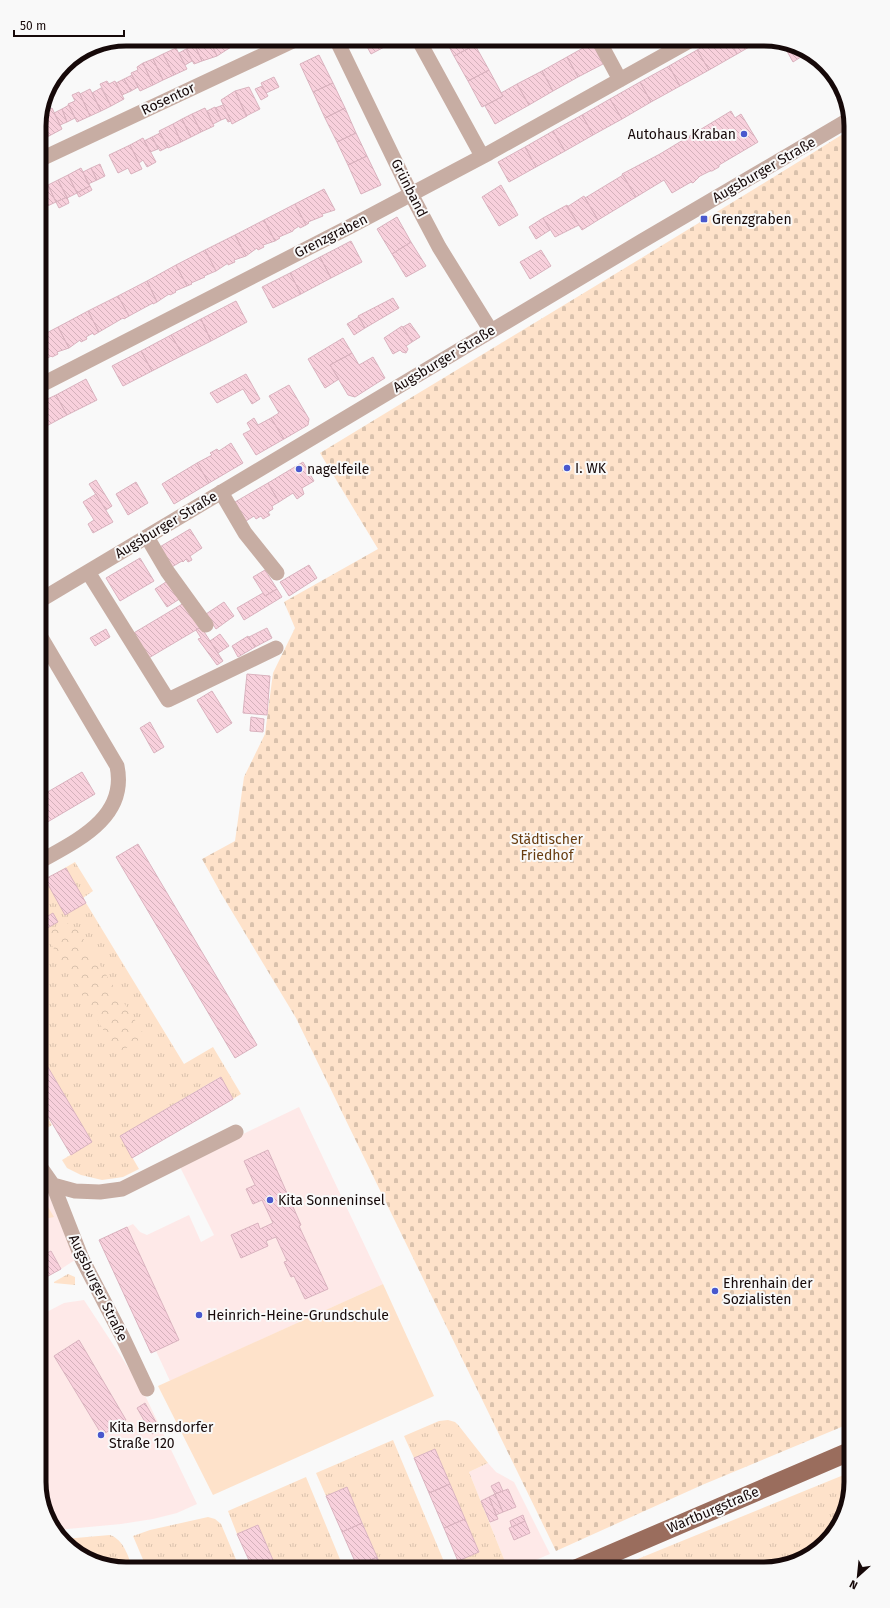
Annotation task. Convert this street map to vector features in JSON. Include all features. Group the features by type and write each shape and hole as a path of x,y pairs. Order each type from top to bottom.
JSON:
{"main road":[{"name":"Wartburgstraße","path":"592,1562 844,1454"}],"street":[{"name":"Rosentor","path":"46,157 282,46"},
{"name":"Grünband","path":"339,46 411,194 443,253 491,331"},
{"path":"422,46 482,156"},
{"path":"602,46 620,80"},
{"name":"Grenzgraben","path":"46,382 411,194 681,46"},
{"name":"Augsburger Straße","path":"46,597 844,123"},
{"path":"221,492 245,533 277,573"},
{"path":"146,537 167,571 206,625"},
{"path":"88,572 168,700 276,648"},
{"path":"46,646 117,766 120,779 118,794 98,825 88,834 46,858"},
{"path":"53,1185 75,1192 100,1192 122,1189 236,1132"},
{"name":"Augsburger Straße","path":"46,1175 53,1185 82,1259 123,1338 147,1389"}],"shaded area":[{"name":"Kita Sonneninsel","path":"299,1107 383,1284 170,1381 156,1351 151,1353 99,1240 133,1224 140,1232 147,1235 189,1215 201,1242 214,1235 179,1165"},
{"path":"46,1188 75,1260 61,1269 51,1251 46,1254"},
{"name":"Kita Bernsdorfer Straße 120","path":"84,1300 141,1387 197,1504 177,1513 153,1519 121,1524 61,1530 50,1508 46,1482 46,1312 64,1303"},
{"path":"488,1463 496,1472 514,1482 550,1554 531,1562 505,1562 469,1472"}],"green space":[{"name":"Städtischer Friedhof","path":"844,133 844,1426 702,1485 556,1551 296,1018 202,859 235,841 244,777 265,734 273,673 295,628 284,602 378,549 320,453"},
{"path":"75,862 93,891 83,898 184,1064 213,1047 241,1094 233,1099 220,1077 120,1136 139,1169 123,1177 102,1180 81,1175 67,1168 62,1160 92,1142 46,1064 46,879"},
{"path":"66,923 77,929 145,1036 123,1050 115,1049 46,933"},
{"path":"46,1115 52,1125 46,1129"},
{"path":"46,1204 54,1217 46,1219"},
{"path":"68,1274 75,1277 75,1285 54,1283 54,1282"},
{"path":"383,1284 434,1396 213,1495 158,1386"},
{"path":"448,1420 455,1422 488,1463 469,1472 505,1562 458,1561 479,1552 435,1449 414,1458 404,1436 439,1421"},
{"path":"393,1440 444,1562 379,1562 347,1487 326,1496 316,1473"},
{"path":"844,1475 841,1503 831,1527 813,1546 795,1556 764,1562 630,1562"},
{"path":"306,1477 341,1562 274,1562 258,1525 237,1534 228,1511"},
{"path":"208,1517 215,1519 221,1524 237,1562 144,1562 133,1536 150,1530"},
{"path":"110,1535 115,1537 122,1545 130,1562 121,1562 100,1558 81,1549 69,1539"}],"building":[{"path":"195,46 212,46 217,56 202,61"},
{"path":"195,46 202,61 194,64 186,49"},
{"path":"212,46 230,46 231,47 217,56"},
{"path":"367,46 386,46 371,54"},
{"path":"449,46 473,46 454,56"},
{"path":"476,46 489,70 468,81 454,56"},
{"path":"587,46 594,46 603,64 578,77 567,57"},
{"path":"704,46 733,46 737,54 709,70 697,50"},
{"path":"733,46 751,46 737,54"},
{"path":"176,48 187,69 174,75 163,54"},
{"path":"186,49 192,61 185,65 179,53"},
{"path":"786,49 802,56 793,62"},
{"path":"697,50 709,70 680,86 669,66"},
{"path":"163,54 174,75 163,80 153,59"},
{"path":"319,55 333,83 313,92 300,64"},
{"path":"567,57 578,77 553,91 542,71"},
{"path":"153,59 163,80 153,85 143,63"},
{"path":"143,63 153,85 140,91 131,73 138,70 137,67"},
{"path":"669,66 680,86 651,102 640,82"},
{"path":"489,70 503,96 482,107 468,81"},
{"path":"542,71 553,91 529,105 517,84"},
{"path":"132,75 138,87 131,91 124,79"},
{"path":"274,77 279,87 266,93 261,83"},
{"path":"124,79 131,91 122,95 116,83"},
{"path":"107,81 109,84 115,81 124,99 111,106 100,84"},
{"path":"640,82 651,102 622,119 610,99"},
{"path":"333,83 345,108 325,118 313,92"},
{"path":"517,84 529,105 495,124 485,106 503,96 501,93"},
{"path":"262,86 268,96 261,100 255,89"},
{"path":"249,87 260,109 246,116 235,91"},
{"path":"101,88 111,106 101,111 92,93"},
{"path":"90,89 101,111 90,116 80,94"},
{"path":"235,91 247,116 232,124 221,100"},
{"path":"79,92 90,116 77,122 68,104 75,101 72,95"},
{"path":"610,99 622,119 593,135 582,115"},
{"path":"69,105 75,118 67,122 62,109"},
{"path":"223,105 231,121 228,122 226,118 221,120 215,108"},
{"path":"215,107 221,120 213,124 207,111"},
{"path":"52,108 62,129 49,136 46,130 48,110"},
{"path":"205,108 214,126 201,132 192,114"},
{"path":"345,108 356,133 337,142 325,118"},
{"path":"62,109 67,122 60,125 54,113"},
{"path":"731,111 735,118 741,114 758,142 719,165 719,167 700,176 693,183 691,182 672,193 664,180 636,197 622,174 660,154"},
{"path":"192,114 201,132 191,137 182,119"},
{"path":"582,115 593,135 565,151 553,131"},
{"path":"182,119 191,137 181,142 173,124"},
{"path":"173,124 181,142 168,148 159,131"},
{"path":"46,130 49,136 46,138"},
{"path":"553,131 565,151 536,167 525,147"},
{"path":"160,133 168,147 160,151 152,137"},
{"path":"356,133 367,156 348,165 337,142"},
{"path":"152,137 158,149 150,152 144,141"},
{"path":"143,138 156,162 147,167 143,160 139,163 130,145"},
{"path":"130,145 142,169 131,174 128,168 118,173 109,155"},
{"path":"525,147 536,167 509,182 498,162"},
{"path":"367,156 381,185 361,194 348,165"},
{"path":"100,164 105,176 97,180 91,168"},
{"path":"81,168 90,186 77,193 68,175"},
{"path":"91,168 97,180 88,184 83,172"},
{"path":"68,175 77,193 67,198 58,180"},
{"path":"623,175 636,197 598,220 585,198"},
{"path":"58,180 67,197 56,202 48,185"},
{"path":"48,185 56,202 46,207 46,186"},
{"path":"501,185 518,215 499,226 482,197"},
{"path":"90,186 92,190 79,197 77,193"},
{"path":"324,189 335,210 322,214 323,216 308,222 309,223 306,225 295,204"},
{"path":"584,196 598,220 582,230 567,207"},
{"path":"67,197 69,203 59,208 56,202"},
{"path":"295,204 306,225 300,228 299,226 293,231 279,237 280,238 275,241 264,220"},
{"path":"567,205 579,225 555,237 543,218"},
{"path":"397,217 411,242 392,254 377,229"},
{"path":"543,218 550,230 536,239 529,227"},
{"path":"264,220 275,241 263,245 264,247 258,250 257,248 246,256 235,235"},
{"path":"235,235 246,256 234,260 235,262 228,265 228,263 216,271 205,250"},
{"path":"351,241 362,262 331,278 320,257"},
{"path":"411,242 426,266 406,277 392,254"},
{"path":"205,250 216,271 187,286 176,265"},
{"path":"541,250 551,266 530,279 520,262"},
{"path":"320,257 331,278 301,294 290,273"},
{"path":"176,265 187,286 170,295 169,294 157,302 147,281"},
{"path":"290,273 301,294 273,308 262,287"},
{"path":"147,281 157,302 129,316 118,296"},
{"path":"118,296 129,316 99,332 88,311"},
{"path":"393,298 399,308 365,328 358,316"},
{"path":"236,301 247,322 211,341 201,319"},
{"path":"88,311 99,332 94,335 93,333 86,337 87,339 81,342 80,340 69,348 58,327"},
{"path":"359,317 365,328 354,335 347,324"},
{"path":"201,319 211,341 183,355 171,335"},
{"path":"410,323 420,337 412,342 403,327"},
{"path":"402,326 412,342 406,346 408,349 406,353 400,350 393,354 384,338"},
{"path":"58,327 69,348 57,352 58,354 46,359 46,333"},
{"path":"171,335 183,355 152,371 141,351"},
{"path":"343,338 352,353 330,365 339,379 325,388 308,359"},
{"path":"141,351 152,371 123,386 112,366"},
{"path":"352,353 359,365 373,357 385,378 355,397 348,395 330,365"},
{"path":"246,374 260,399 252,404 243,389 217,403 210,393"},
{"path":"86,379 97,400 67,415 56,395"},
{"path":"289,385 309,419 308,425 284,439 271,418 279,413 269,396"},
{"path":"56,395 67,415 46,426 46,400"},
{"path":"254,418 258,425 271,418 284,439 256,455 243,434 251,430 247,423"},
{"path":"231,443 243,463 209,483 197,463 212,455 210,453 217,449 219,451"},
{"path":"303,462 314,481 302,488 304,494 297,499 293,493 279,502 268,483"},
{"path":"197,463 209,483 174,504 162,484"},
{"path":"96,480 112,506 106,510 89,484"},
{"path":"136,482 148,503 128,515 116,494"},
{"path":"268,483 279,502 272,506 273,509 268,512 270,515 263,519 261,516 256,519 254,516 246,521 235,502"},
{"path":"96,494 113,522 93,533 88,524 94,520 83,502"},
{"path":"190,529 202,548 190,556 192,560 188,562 186,559 170,568 158,548"},
{"path":"140,558 154,581 120,601 106,578"},
{"path":"309,565 317,578 289,596 280,582"},
{"path":"265,570 277,589 265,596 253,577"},
{"path":"169,580 181,598 167,607 155,589"},
{"path":"277,589 282,597 244,620 237,608 263,593 265,596"},
{"path":"224,602 234,616 216,629 206,614"},
{"path":"184,603 201,627 147,659 132,634"},
{"path":"201,627 223,661 217,665 198,639 201,638 196,630"},
{"path":"267,628 272,638 255,647 249,637"},
{"path":"106,629 110,637 95,646 90,638"},
{"path":"220,634 229,646 218,653 210,641"},
{"path":"248,636 255,647 238,657 232,646"},
{"path":"247,674 270,676 267,715 243,713"},
{"path":"212,691 232,723 217,733 197,700"},
{"path":"251,717 264,719 263,732 250,731"},
{"path":"150,722 164,747 154,753 140,728"},
{"path":"82,772 95,794 46,823 46,793"},
{"path":"138,844 257,1045 235,1058 116,857"},
{"path":"66,868 86,903 65,915 46,878"},
{"path":"53,913 58,922 46,929 46,917"},
{"path":"46,1064 92,1142 71,1155 46,1113"},
{"path":"221,1077 233,1099 132,1158 120,1136"},
{"path":"268,1150 301,1225 299,1226 328,1289 305,1299 294,1276 291,1277 284,1262 287,1261 276,1237 266,1241 268,1246 241,1258 231,1235 258,1223 260,1229 273,1223 262,1200 253,1204 246,1189 255,1185 244,1161"},
{"path":"127,1227 179,1340 151,1353 99,1240"},
{"path":"51,1251 61,1269 46,1277 46,1254"},
{"path":"79,1340 126,1420 102,1435 54,1356"},
{"path":"145,1403 160,1429 152,1434 137,1408"},
{"path":"435,1449 450,1484 429,1493 414,1458"},
{"path":"499,1482 503,1491 495,1494 491,1486"},
{"path":"450,1484 465,1519 444,1528 429,1493"},
{"path":"347,1487 362,1523 342,1532 326,1496"},
{"path":"508,1489 516,1507 503,1512 495,1494"},
{"path":"495,1494 503,1512 496,1515 489,1497"},
{"path":"489,1497 498,1519 490,1522 481,1501"},
{"path":"523,1515 525,1521 512,1527 510,1521"},
{"path":"465,1519 479,1552 458,1561 444,1528"},
{"path":"525,1521 530,1533 514,1540 509,1528"},
{"path":"362,1523 377,1557 366,1562 355,1562 342,1532"},
{"path":"258,1525 273,1560 269,1562 250,1562 237,1534"},
{"path":"377,1557 379,1562 366,1562"}],"place":[{"name":"Autohaus Kraban","path":"744,134"},
{"name":"Grenzgraben","path":"704,219"},
{"name":"I. WK","path":"567,468"},
{"name":"nagelfeile","path":"299,469"},
{"name":"Kita Sonneninsel","path":"270,1200"},
{"name":"Ehrenhain der Sozialisten","path":"715,1291"},
{"name":"Heinrich-Heine-Grundschule","path":"199,1315"},
{"name":"Kita Bernsdorfer Straße 120","path":"101,1435"}]}
